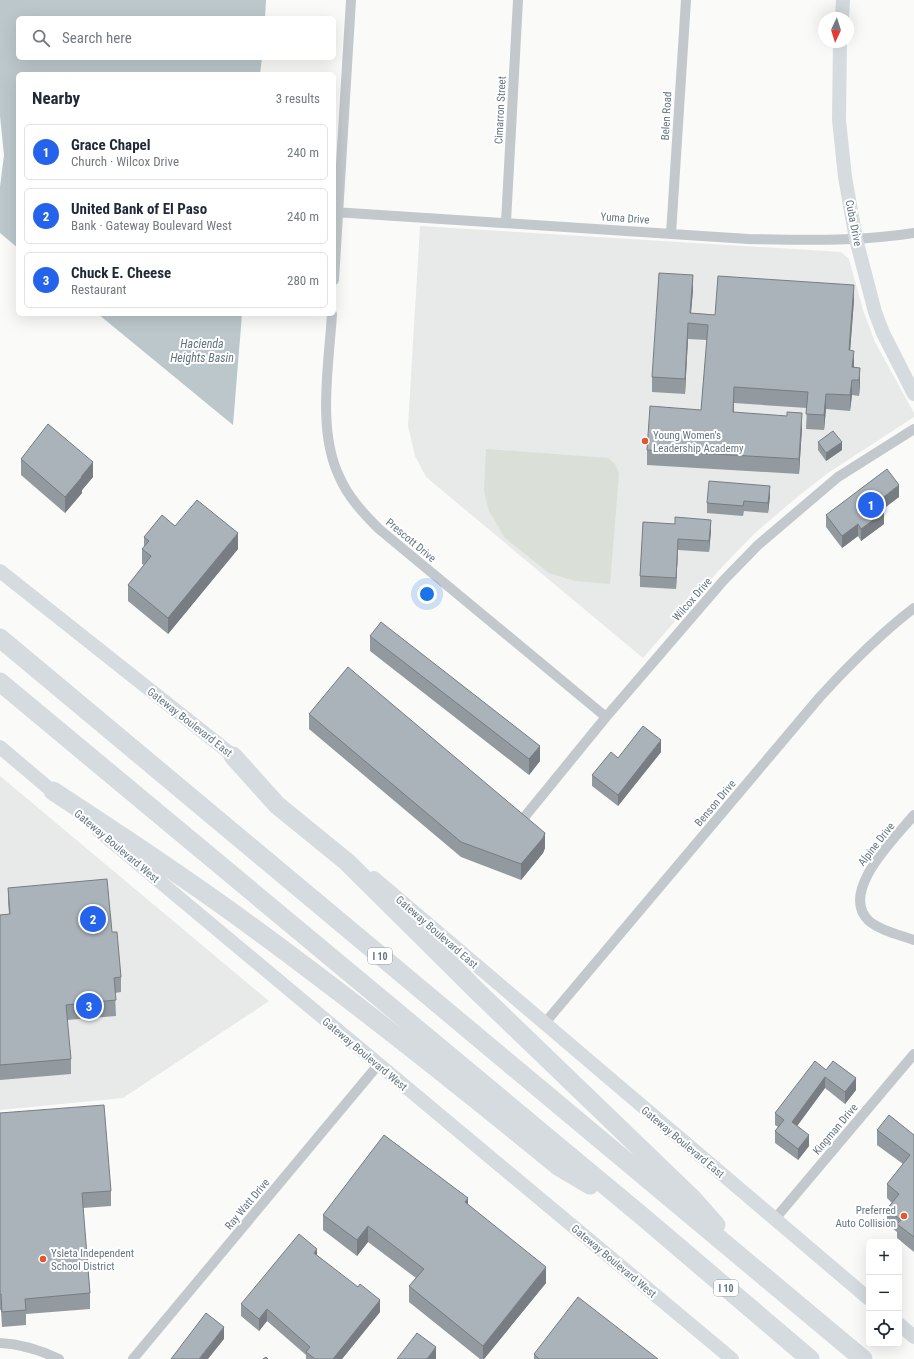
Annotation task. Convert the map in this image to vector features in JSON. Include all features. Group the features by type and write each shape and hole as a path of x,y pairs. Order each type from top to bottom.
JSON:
{"highway":[{"name":"I 10","path":"0,638 863,1359"},
{"name":"I 10","path":"0,682 642,1216 810,1359"},
{"path":"233,756 277,805 347,862 478,992 692,1198 760,1274"},
{"path":"52,791 160,862 252,927 442,1072 558,1166 642,1216"}],"main road":[{"path":"842,12 843,0"},
{"name":"Cuba Drive","path":"840,48 839,120 845,177 856,239 883,333 914,394"},
{"name":"Gateway Boulevard East","path":"0,571 233,756 544,1024 866,1297"},
{"name":"Gateway Boulevard West","path":"0,747 378,1065 732,1359"},
{"path":"902,1327 914,1337"}],"street":[{"path":"336,212 351,0"},
{"name":"Cimarron Street","path":"506,222 518,0"},
{"name":"Belen Road","path":"671,234 686,0"},
{"name":"Yuma Drive","path":"336,212 748,239 856,239 914,233"},
{"name":"Prescott Drive","path":"332,316 326,415 327,434 331,456 339,477 358,507 379,529 606,717"},
{"name":"Wilcox Drive","path":"522,820 606,717 723,581 758,545 838,477 914,429"},
{"name":"Benson Drive","path":"544,1024 829,686 850,663 885,631 914,608"},
{"name":"Alpine Drive","path":"914,815 865,877 860,890 864,912 868,920 875,925 914,940"},
{"name":"Kingman Drive","path":"774,1220 914,1054"},
{"name":"Ray Watt Drive","path":"134,1359 378,1065"},
{"path":"0,1343 37,1349 59,1359"}],"shaded area":[{"name":"Young Women's Leadership Academy","path":"420,226 841,252 849,259 863,310 875,342 914,413 914,417 828,473 755,533 721,568 643,658 426,477 415,456 408,426"},
{"path":"486,449 608,458 615,464 619,473 610,584 575,581 549,573 505,538 489,511 484,491"},
{"path":"0,776 269,1001 123,1098 0,1110"}],"water":[{"path":"0,0 266,0 265,16 16,16 16,60 262,60 260,72 16,72 16,246 0,233 0,187 4,155 0,116"},
{"name":"Hacienda Heights Basin","path":"100,316 242,316 233,425"}],"building":[{"path":"659,273 693,275 690,313 715,315 718,276 854,285 849,350 854,351 852,367 860,368 859,380 852,380 850,395 826,394 824,415 806,414 808,392 734,387 733,412 787,416 787,412 802,413 799,459 647,450 650,406 701,410 708,325 688,323 685,379 652,377"},
{"path":"48,424 93,462 65,497 21,459"},
{"path":"833,431 842,442 826,453 818,442"},
{"path":"887,469 899,485 876,503 884,512 861,529 858,524 842,536 826,515"},
{"path":"709,481 770,486 768,503 744,501 743,506 707,503"},
{"path":"197,500 238,533 168,618 128,585 151,556 142,549 149,541 144,537 162,515 175,526"},
{"path":"675,517 711,520 709,541 678,539 676,578 640,576 643,522 675,524"},
{"path":"381,622 540,746 529,759 370,636"},
{"path":"348,667 545,833 543,838 521,864 461,842 309,714"},
{"path":"643,726 661,740 618,795 592,775 611,752 618,758"},
{"path":"107,879 112,932 117,932 121,977 114,978 116,1000 66,1005 71,1059 0,1065 0,915 10,914 8,888"},
{"path":"815,1061 826,1070 833,1061 856,1078 845,1092 825,1077 792,1122 809,1135 798,1149 775,1131 784,1120 775,1113"},
{"name":"Ysleta Independent School District","path":"104,1105 111,1191 82,1193 90,1293 25,1299 26,1310 2,1312 0,1294 0,1113"},
{"path":"889,1115 914,1135 914,1237 897,1224 901,1220 887,1209 899,1194 887,1184 910,1155 877,1130"},
{"path":"384,1135 468,1198 465,1202 546,1267 483,1346 409,1286 424,1269 368,1226 357,1240 323,1215"},
{"path":"299,1234 317,1249 314,1253 358,1287 360,1284 380,1300 333,1359 315,1359 306,1352 310,1347 267,1309 259,1319 241,1304"},
{"path":"578,1297 658,1359 539,1359 534,1354"},
{"path":"206,1313 224,1327 199,1359 171,1359"},
{"path":"417,1333 436,1347 427,1359 397,1359"}],"place":[{"name":"Young Women's Leadership Academy","path":"645,441"},
{"name":"Grace Chapel","path":"871,505"},
{"name":"United Bank of El Paso","path":"93,919"},
{"name":"Chuck E. Cheese","path":"89,1006"},
{"name":"Preferred Auto Collision","path":"904,1216"},
{"name":"Ysleta Independent School District","path":"43,1259"}]}
